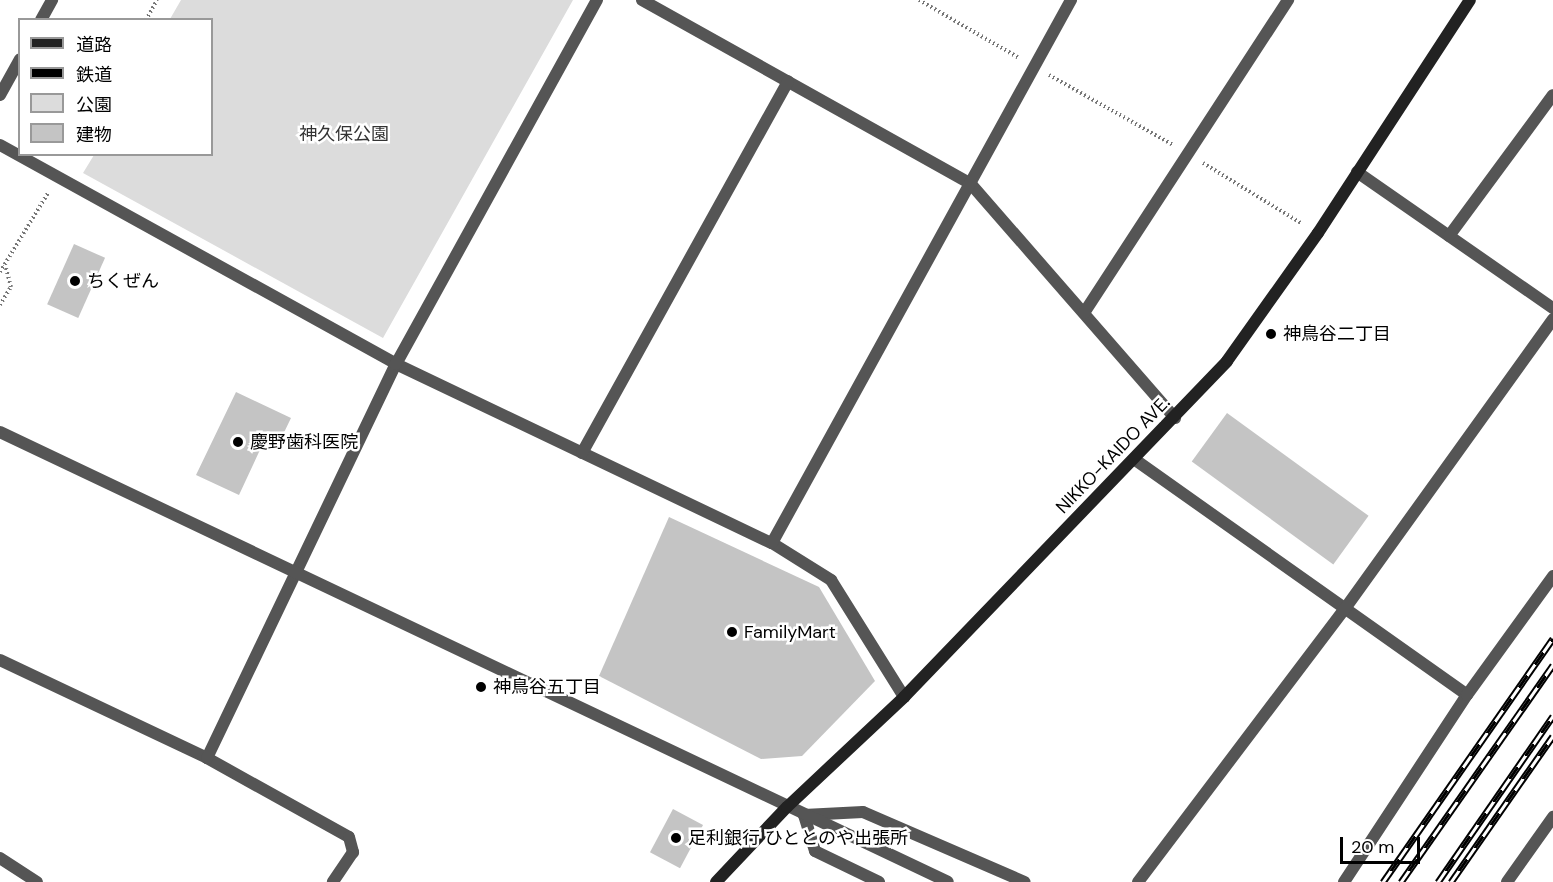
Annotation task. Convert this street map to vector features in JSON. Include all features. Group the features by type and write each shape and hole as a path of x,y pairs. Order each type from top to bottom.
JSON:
{"main road":[{"name":"NIKKO-KAIDO AVE.","path":"716,882 787,807 904,697 1175,418 1227,361 1318,233 1470,0"}],"street":[{"path":"42,18 51,0"},
{"path":"207,758 396,364 597,0"},
{"path":"642,0 970,183 1175,418"},
{"path":"772,543 970,183 1036,68 1071,0"},
{"path":"1084,313 1288,0"},
{"path":"0,95 18,63"},
{"path":"582,453 788,81"},
{"path":"1449,236 1553,95"},
{"path":"0,145 18,155"},
{"path":"20,156 396,364 772,543 831,580 904,697"},
{"path":"1357,172 1553,308"},
{"path":"1138,882 1344,610 1553,319"},
{"path":"0,432 948,882"},
{"path":"1134,459 1467,695"},
{"path":"1344,882 1467,695 1553,576"},
{"path":"0,660 207,758 349,837 353,852 333,882"},
{"path":"804,815 863,812 1025,882"},
{"path":"804,815 815,851 879,882"},
{"path":"1507,882 1553,817"},
{"path":"0,858 37,882"}],"path":[{"path":"147,18 157,0"},
{"path":"918,0 1189,154 1318,233"},
{"path":"0,272 58,177"},
{"path":"0,305 11,286 5,265"}],"green space":[{"name":"神久保公園","path":"181,0 573,0 383,338 83,173 93,156 213,156 213,18 171,18"}],"building":[{"name":"ちくぜん","path":"74,244 105,258 78,318 47,304"},
{"name":"慶野歯科医院","path":"236,392 291,418 278,445 265,439 239,495 196,475"},
{"path":"1227,413 1369,516 1333,564 1192,462"},
{"name":"FamilyMart","path":"669,517 819,587 875,681 802,756 761,759 599,676"},
{"name":"足利銀行 ひととのや出張所","path":"673,809 703,825 680,868 650,852"}],"railway":[{"path":"1383,882 1553,638"},
{"path":"1401,882 1553,665"},
{"path":"1438,882 1553,716"},
{"path":"1451,882 1553,736"}],"place":[{"name":"ちくぜん","path":"75,281"},
{"name":"神鳥谷二丁目","path":"1271,334"},
{"name":"慶野歯科医院","path":"238,442"},
{"name":"FamilyMart","path":"732,632"},
{"name":"神鳥谷五丁目","path":"481,687"},
{"name":"足利銀行 ひととのや出張所","path":"676,838"}]}
